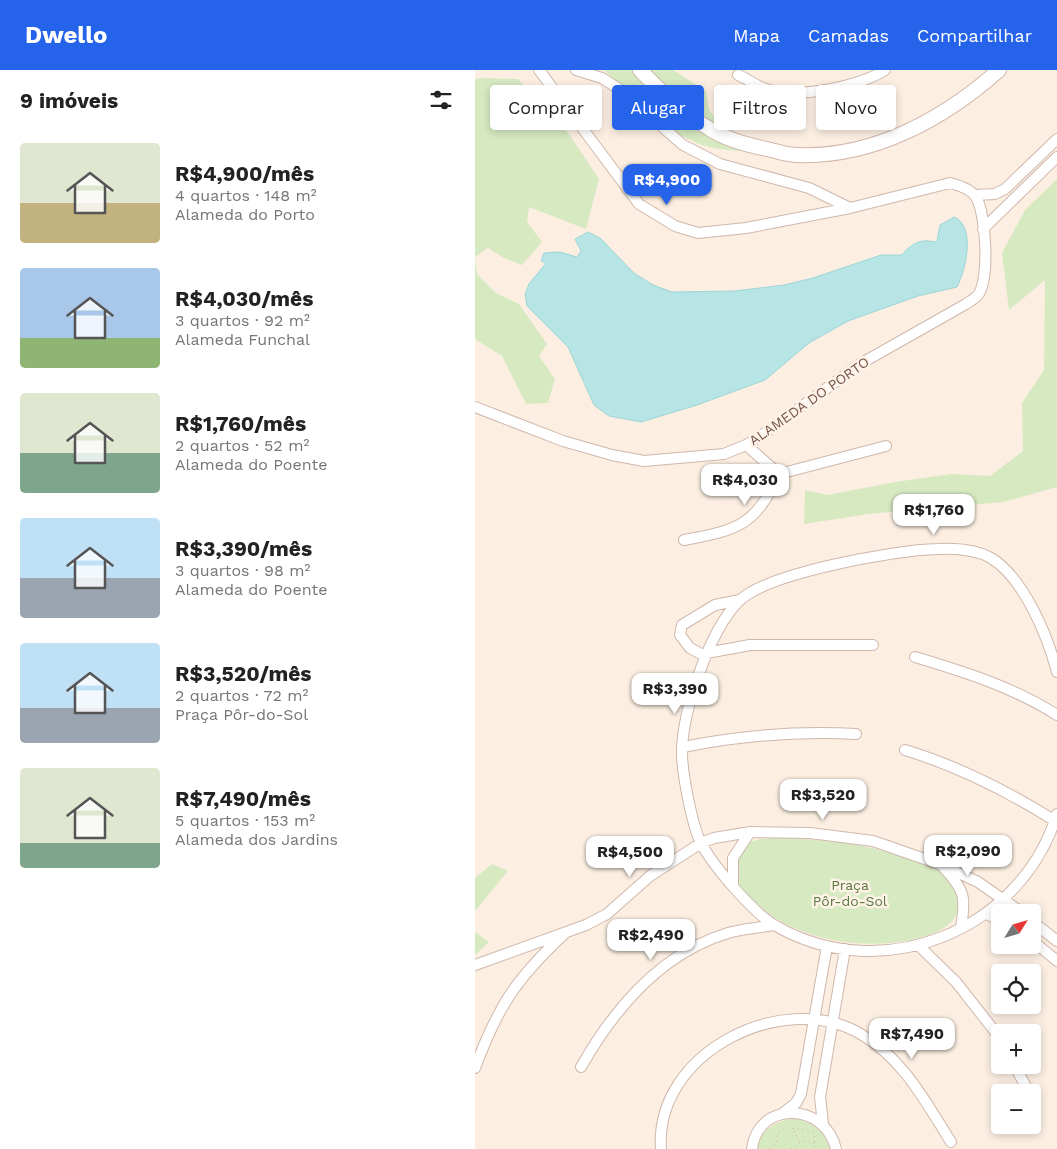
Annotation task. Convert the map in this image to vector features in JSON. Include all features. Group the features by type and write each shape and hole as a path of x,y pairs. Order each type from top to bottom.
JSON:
{"street":[{"path":"539,70 639,204 675,226 698,233 737,229 850,208 949,183 960,185 975,195 995,194 1005,189 1057,139"},
{"path":"576,70 602,78 619,89 683,145 713,160 809,188 850,208"},
{"path":"640,70 672,102 710,129 740,144 795,155 827,154 865,148 898,136 947,111 999,70"},
{"path":"738,75 769,90 827,90 850,84 885,70"},
{"path":"983,229 998,212 1057,157"},
{"name":"ALAMEDA DO PORTO","path":"477,412 563,441 612,455 644,460 724,454 746,445 860,364 978,295 985,280 987,265 981,208 975,195"},
{"path":"746,445 779,474"},
{"path":"684,540 731,530 747,520 762,506 779,474 886,446"},
{"path":"873,645 766,644 750,645 707,654 697,653 689,648 680,635 681,627 715,605 740,600 765,587 808,571 886,554 938,548 977,552 992,559 1008,573 1025,596 1040,626 1057,672"},
{"path":"740,600 707,654 693,692 683,747 687,790 701,843 733,886 773,925 794,935 827,946 845,949 919,946 961,928 987,914 1019,882 1044,846 1056,819 978,778 934,759 905,750"},
{"path":"915,657 978,676 1039,703 1057,715"},
{"path":"683,747 721,739 794,732 856,734"},
{"path":"733,886 733,858 750,832"},
{"path":"475,965 567,932 607,914 650,876 701,843 714,838 750,832 810,833 865,840 941,865 985,886 1011,904"},
{"path":"941,865 961,888 964,897 961,928"},
{"path":"964,897 974,888 985,886"},
{"path":"987,914 991,916"},
{"path":"581,1067 599,1035 617,1012 637,990 674,959 727,934 773,925"},
{"path":"1041,928 1057,941"},
{"path":"475,1068 500,1007 523,975 567,932"},
{"path":"752,1149 757,1134 763,1125 796,1103 801,1094 827,946"},
{"path":"919,946 956,982 991,1027"},
{"path":"1041,948 1057,961"},
{"path":"823,1124 820,1096 845,949"},
{"path":"661,1149 666,1111 681,1080 702,1055 730,1038 760,1025 813,1019 833,1023 858,1032 882,1048 898,1062 951,1142"},
{"path":"782,1114 807,1114 823,1124 832,1136 836,1149"}],"path":[{"path":"770,1149 781,1130 787,1128 794,1130 806,1129 814,1133 815,1149"},
{"path":"794,1130 799,1142"},
{"path":"791,1149 799,1142 815,1143"}],"green space":[{"path":"604,70 673,70 697,85 620,85"},
{"path":"475,79 518,79 524,85 490,85 490,130 565,130 599,179 586,229 529,207 527,222 542,242 522,265 504,258 488,248 475,257"},
{"path":"704,90 706,91 709,110 714,116 714,130 725,130 771,151 719,149 689,140 673,130 704,130"},
{"path":"1057,179 1057,487 1003,502 868,514 804,524 805,490 828,495 895,482 951,474 990,476 1023,451 1022,403 1044,370 1045,280 1009,310 1002,253 1025,210"},
{"path":"475,257 477,274 496,293 519,304 547,344 539,356 555,379 548,403 526,404 502,356 475,339"},
{"name":"Praça Pôr-do-Sol","path":"779,837 858,845 929,866 944,874 956,889 959,896 957,914 948,925 933,933 905,941 882,943 834,940 810,934 788,925 767,912 749,897 734,878 738,857 745,845 757,840"},
{"path":"492,864 508,871 475,911 475,878"},
{"path":"475,932 489,942 475,955"},
{"path":"795,1118 807,1122 822,1132 830,1149 757,1149 762,1136 770,1127 782,1121"}],"water":[{"path":"954,217 961,222 967,239 966,260 957,287 918,296 848,321 809,343 765,380 697,405 641,422 609,416 594,405 568,347 527,306 525,294 529,284 546,263 541,261 544,253 560,252 577,257 581,251 575,239 588,232 600,238 634,273 653,285 672,292 735,291 784,285 813,278 881,255 902,255 918,242 937,241 940,225"}]}
